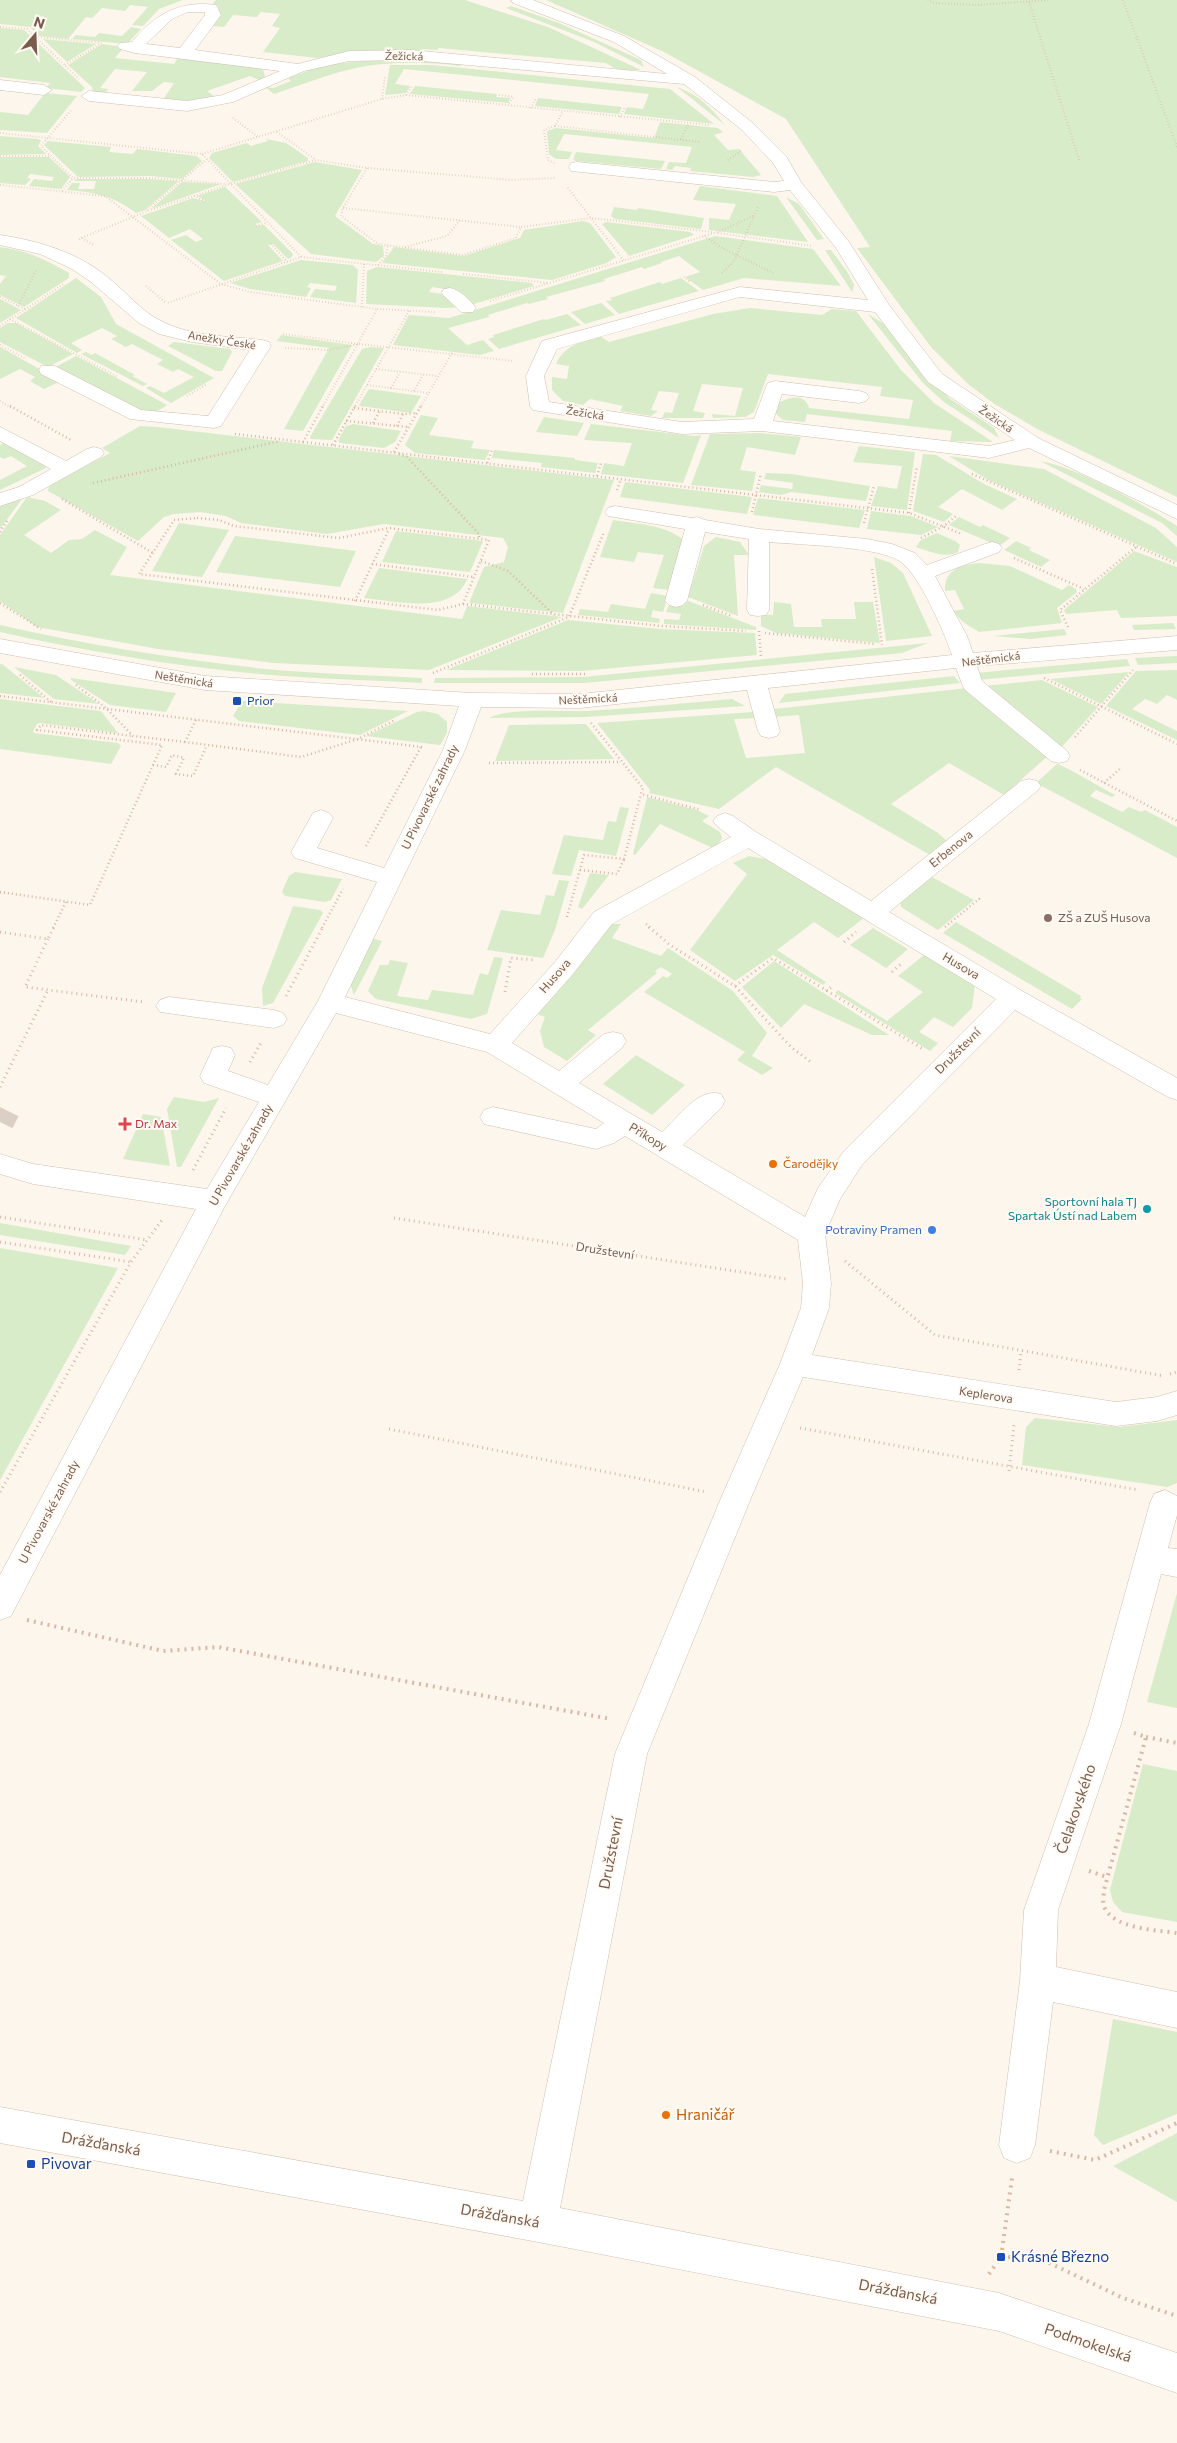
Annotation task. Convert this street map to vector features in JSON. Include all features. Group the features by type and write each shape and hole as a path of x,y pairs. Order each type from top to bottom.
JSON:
{"street":[{"path":"518,0 556,12 619,40 689,80"},
{"path":"130,47 166,10 186,3 205,5 211,8 213,15 184,54"},
{"name":"Žežická","path":"130,47 299,68"},
{"name":"Žežická","path":"83,93 187,106 227,99 299,68 349,56 411,55 689,80 748,127 780,160 794,184 844,246 881,307 935,378 1031,442 1177,513"},
{"path":"0,85 44,90"},
{"path":"577,166 774,187 794,184"},
{"name":"Anežky České","path":"0,240 28,244 40,257 89,272 154,324 187,335 262,346 214,422 137,415 48,370"},
{"name":"Žežická","path":"881,307 740,292 662,312 549,346 535,376 540,406 682,428 762,425 989,452 1031,442"},
{"path":"450,293 467,308"},
{"path":"762,425 775,387 859,397"},
{"path":"0,433 66,469"},
{"path":"0,500 26,491 94,452"},
{"path":"615,512 697,523 759,534 868,545 892,550 908,557 923,573 956,636 972,684 1059,756"},
{"path":"686,601 697,523"},
{"path":"749,614 759,534"},
{"path":"923,573 992,548"},
{"name":"Neštěmická","path":"0,646 205,684 472,700 580,701 1018,656 1177,643"},
{"path":"756,683 770,731"},
{"name":"U Pivovarské zahrady","path":"10,1612 214,1201 330,1002 454,750 472,700"},
{"name":"Erbenova","path":"873,912 1029,786"},
{"path":"321,818 303,852 391,878"},
{"name":"Husova","path":"725,821 748,838 1013,997 1177,1090"},
{"name":"Husova","path":"495,1045 614,912 748,838"},
{"name":"Družstevní","path":"538,2223 631,1754 736,1498 794,1364 815,1308 817,1284 811,1234 828,1195 853,1158 1013,997"},
{"name":"Příkopy","path":"330,1002 495,1045 811,1234"},
{"path":"168,1006 274,1019"},
{"path":"561,1084 613,1040"},
{"path":"222,1055 213,1076 274,1097"},
{"path":"664,1147 712,1101"},
{"path":"493,1117 596,1139 606,1136 624,1123"},
{"path":"0,1164 33,1174 214,1201"},
{"name":"Keplerova","path":"794,1364 1116,1414 1156,1409 1177,1402"},
{"name":"Čelakovského","path":"1017,2145 1038,1981 1041,1910 1164,1561 1166,1503"},
{"path":"1038,1981 1177,2010"},
{"name":"Drážďanská","path":"0,2125 538,2223 983,2309"},
{"name":"Podmokelská","path":"983,2309 1177,2373"}],"path":[{"path":"928,0 933,4 977,6 1050,0"},
{"path":"1123,0 1177,147"},
{"path":"1029,2 1079,160"},
{"path":"0,26 26,29 37,37 65,65 83,93 41,146 73,178 150,178 230,184"},
{"path":"37,37 130,47"},
{"path":"65,65 101,43"},
{"path":"382,100 385,73"},
{"path":"406,95 412,86"},
{"path":"499,94 513,97 508,105"},
{"path":"0,134 202,154 382,100 406,95 714,126"},
{"path":"531,108 536,98"},
{"path":"620,116 624,107"},
{"path":"555,126 563,111"},
{"path":"681,139 689,123"},
{"path":"559,165 548,160 544,130 555,126 700,142"},
{"path":"277,132 316,160"},
{"path":"608,138 611,132"},
{"path":"646,142 649,136"},
{"path":"202,154 301,257"},
{"path":"0,156 51,156"},
{"path":"146,212 206,160"},
{"path":"18,306 40,257 146,212 230,184 316,160 367,168 511,180 560,178 557,170"},
{"path":"367,168 343,208 341,216 378,244 462,255 516,238 521,227"},
{"path":"62,191 73,178"},
{"path":"0,185 105,196 221,284 250,292 377,309 303,442"},
{"path":"565,185 624,261"},
{"path":"194,196 207,202"},
{"path":"721,274 734,261 743,236 761,201"},
{"path":"343,208 521,227 591,218 817,246 844,246"},
{"path":"455,273 552,283 721,231 753,216"},
{"path":"402,247 447,236 460,220"},
{"path":"256,226 267,223"},
{"path":"75,236 84,238 99,250"},
{"path":"703,236 724,249 780,277"},
{"path":"271,244 287,262"},
{"path":"378,265 386,256 388,245"},
{"path":"167,303 301,257 445,272"},
{"path":"362,307 364,264"},
{"path":"0,326 68,280"},
{"path":"144,285 173,308"},
{"path":"0,297 25,309"},
{"path":"333,445 409,311"},
{"path":"10,319 119,378"},
{"path":"278,333 514,361"},
{"path":"262,346 328,350 359,344"},
{"path":"0,345 48,370"},
{"path":"394,452 452,353"},
{"path":"376,369 438,376"},
{"path":"391,388 400,372"},
{"path":"414,391 423,375"},
{"path":"367,385 429,393"},
{"path":"0,401 94,452"},
{"path":"354,408 403,414 417,413"},
{"path":"373,424 380,411"},
{"path":"397,426 403,414"},
{"path":"346,422 409,428"},
{"path":"235,434 910,513 944,526 1084,590"},
{"path":"89,484 283,441"},
{"path":"487,463 492,450"},
{"path":"394,452 407,457 479,534 479,539"},
{"path":"597,476 601,463"},
{"path":"752,515 761,472"},
{"path":"971,474 1177,564"},
{"path":"910,513 916,476"},
{"path":"863,528 874,486"},
{"path":"59,497 153,553"},
{"path":"921,538 944,526 956,516"},
{"path":"462,604 489,540 389,528 339,538 234,526 220,519 196,517 174,520 140,574 438,610 462,604 661,626 760,632 776,636 883,645"},
{"path":"355,601 389,528"},
{"path":"440,674 430,674 569,617 601,543"},
{"path":"1068,627 1060,610 1136,547"},
{"path":"481,561 508,571 555,615"},
{"path":"871,562 883,645"},
{"path":"372,564 474,577"},
{"path":"686,601 749,614"},
{"path":"0,603 42,631 33,630"},
{"path":"760,632 761,658 770,657"},
{"path":"864,647 883,645"},
{"path":"1126,669 1136,668 1059,756 1078,769 1177,821"},
{"path":"15,671 52,702"},
{"path":"526,674 593,674"},
{"path":"1051,676 1042,677 1177,744"},
{"path":"70,680 106,708 133,736"},
{"path":"0,696 430,748"},
{"path":"0,892 90,905 162,745 37,730 41,725 301,757 358,739 396,719"},
{"path":"185,742 196,720"},
{"path":"580,870 616,874 624,859 643,788 589,721"},
{"path":"153,765 166,767 172,756 184,758 176,774 193,776 207,745"},
{"path":"0,1492 131,1262 179,1196 421,747"},
{"path":"489,763 621,762"},
{"path":"1104,783 1121,768"},
{"path":"641,794 706,811 725,821"},
{"path":"566,923 584,855 624,859"},
{"path":"940,931 979,900 982,901"},
{"path":"66,902 25,987 125,1000"},
{"path":"614,912 735,986 791,1047 811,1062"},
{"path":"0,932 48,939"},
{"path":"495,1045 511,958 538,960"},
{"path":"735,986 773,958 946,1063"},
{"path":"826,991 832,986"},
{"path":"0,1087 48,990"},
{"path":"0,1217 148,1240"},
{"name":"Družstevní","path":"394,1218 817,1284"},
{"path":"811,1234 935,1335 1163,1376 1177,1372"},
{"path":"0,1242 131,1262"},
{"path":"768,1422 1009,1469 1132,1487 1166,1503"},
{"path":"1009,1469 1014,1423"},
{"path":"389,1429 736,1498"},
{"path":"10,1612 163,1651 218,1647 644,1724"},
{"path":"1105,1724 1146,1737 1177,1743"},
{"path":"1146,1737 1104,1890 1104,1905 1109,1914 1119,1923 1177,1933"},
{"path":"983,2309 1001,2256 1017,2145 1095,2160 1177,2123"},
{"path":"1001,2256 1039,2258 1123,2298 1177,2316"}],"green space":[{"path":"0,0 183,0 159,9 143,26 132,25 148,7 130,5 125,11 102,8 92,18 86,17 68,39 39,36 30,27 0,24"},
{"path":"216,0 465,0 548,27 641,70 618,70 606,63 439,48 437,50 423,49 421,52 351,52 317,58 263,52 280,28 272,26 280,14 261,12 257,17 233,15 224,27 212,26 220,15 218,6 213,3"},
{"path":"546,0 1177,0 1177,497 1037,429 993,403 968,384 931,347 857,248 870,247 786,119 664,52"},
{"path":"511,6 559,23 641,60 644,67 594,42 506,8"},
{"path":"131,27 141,29 127,44 72,39 76,35 95,37 99,33 122,36"},
{"path":"0,28 24,30 85,88 81,92 46,88 50,83 0,77"},
{"path":"43,39 96,44 67,62"},
{"path":"102,44 124,47 115,58 174,64 178,58 263,69 265,77 259,80 250,76 207,91 214,96 197,100 163,100 174,83 164,82 152,91 132,91 147,72 115,69 100,88 108,89 104,95 93,94 92,87 68,65"},
{"path":"383,59 462,64 460,66 421,63 382,64 335,73 274,94 265,87 273,88 291,81 288,78 324,65"},
{"path":"390,65 432,65 670,89 714,124 624,114 627,107 643,109 649,94 404,69 395,84 410,86 406,93 385,95"},
{"path":"415,86 497,94 496,97 510,98 508,103 410,94"},
{"path":"677,87 704,102 725,125"},
{"path":"45,93 77,96 47,133 0,130 0,112 28,115"},
{"path":"538,98 622,107 619,114 535,106"},
{"path":"660,122 718,128 723,132 714,135 728,150 739,149 761,175 753,177 690,171 691,168 675,166 672,170 666,169 669,162 686,163 692,147 564,134 556,150 572,152 569,159 556,159 549,154 547,131 556,128 654,138"},
{"path":"0,136 38,139 41,141 38,146 46,154 0,155"},
{"path":"266,139 286,143 308,158 308,161 233,182 209,158 212,153 247,143 251,146 268,141"},
{"path":"48,141 111,147 109,152 133,154 137,149 197,156 202,161 182,179 150,176 78,177 44,145"},
{"path":"576,152 665,161 661,169 576,161 573,160"},
{"path":"0,157 49,157 70,177 61,189 29,186 34,179 52,181 54,177 30,174 27,178 31,179 25,185 0,183"},
{"path":"315,162 362,170 335,216 373,244 383,246 384,256 376,262 311,254 235,184"},
{"path":"76,179 179,181 145,210 136,213 128,207 103,196 67,190 72,183 80,183 78,189 94,189 96,181 74,181"},
{"path":"182,182 221,184 151,209"},
{"path":"700,186 777,196 808,242 709,230 709,218 729,220 736,204 693,200"},
{"path":"225,187 262,222 255,224 257,226 264,225 293,254 291,258 288,259 273,244 268,245 283,261 224,281 171,240 186,235 196,242 203,239 190,229 169,238 141,216 193,198 208,202 197,196"},
{"path":"786,197 799,204 824,239 817,240"},
{"path":"614,207 637,210 638,208 704,218 701,229 615,219 611,216"},
{"path":"583,221 590,223 616,257 607,263 552,280 382,263 394,247 463,256 520,238 524,230"},
{"path":"606,222 690,232 694,235 629,256 602,224"},
{"path":"715,236 813,249 841,286 744,278 703,290 685,277 700,272 679,256 644,269 642,267 604,279 605,281 546,297 548,299 527,303 488,315 489,317 448,328 467,345 483,340 494,351 480,355 393,345 409,315 449,318"},
{"path":"0,247 19,250 44,260 69,273 69,278 24,307 0,295 0,284 6,276 0,275"},
{"path":"825,250 831,250 848,273 854,285 852,292"},
{"path":"301,260 353,265 358,270 356,303 310,297 315,289 335,291 337,286 310,283 307,287 311,288 306,297 250,289 230,283"},
{"path":"377,267 532,283 534,286 467,306 451,290 432,287 429,292 449,295 463,307 446,308 366,304 367,271"},
{"path":"76,278 101,297 116,324 214,378 171,403 146,388 150,386 164,393 194,377 178,369 173,372 157,364 163,360 132,344 126,347 111,339 117,336 102,328 71,343 82,350 77,353 16,318"},
{"path":"681,278 699,291 619,314 606,301 612,300 610,298 660,282 662,284"},
{"path":"0,299 21,310 0,323"},
{"path":"601,303 615,315 585,324 571,312"},
{"path":"750,308 822,315 832,309 856,311 901,370 934,403 993,442 950,441 952,431 807,414 805,422 783,420 776,414 779,403 787,399 800,398 807,403 809,408 909,419 913,400 880,396 882,387 768,374 754,412 745,417 713,418 712,414 735,416 743,388 702,384 693,411 705,413 703,418 662,418 665,412 672,413 679,393 659,391 651,410 658,411 651,416 620,411 623,406 590,399 583,405 563,401 552,390 552,377 567,379 569,366 556,364 559,358 568,349 580,342 600,336 609,342 713,314"},
{"path":"567,314 581,325 499,349 488,339 494,337 493,335"},
{"path":"868,314 886,325 949,398 994,428 999,438 944,402 923,383"},
{"path":"8,323 16,323 73,354 48,367 0,342 0,328"},
{"path":"281,335 352,345 303,431 284,429 329,348 277,341"},
{"path":"174,342 230,349 232,352 222,371 216,371 168,346"},
{"path":"0,347 61,381 44,389 30,381 35,377 20,369 0,379"},
{"path":"370,347 384,348 332,440 311,439 310,437 362,349"},
{"path":"86,352 92,355 95,353 135,375 132,376 147,384 143,386 81,354"},
{"path":"76,356 167,405 156,412 142,412 52,369"},
{"path":"369,389 421,396 411,413 360,406"},
{"path":"421,415 438,418 429,435 474,441 471,448 490,450 485,460 415,453 405,445"},
{"path":"544,417 584,423 577,436 536,432"},
{"path":"353,424 401,431 395,442 384,448 340,443 338,441 346,426"},
{"path":"591,424 694,436 701,435 683,483 601,474 604,463 624,466 632,443 584,440"},
{"path":"140,426 614,480 563,613 469,603 484,567 504,562 508,547 503,538 384,524 327,534 241,523 226,516 200,512 174,514 164,517 138,541 48,491 49,486 110,453 102,448"},
{"path":"759,433 801,437 795,455 747,447 740,470 756,472 752,491 691,485 710,434"},
{"path":"7,441 42,461 46,468 0,490 0,480 27,466 11,456 4,459 0,457 0,445"},
{"path":"859,446 915,452 907,510 871,506 878,486 897,489 902,466 853,462"},
{"path":"494,450 575,458 575,460 598,463 595,473 541,467 542,463 492,458"},
{"path":"923,454 936,455 984,484 1017,499 1002,510 962,489 938,507 953,514 944,522 913,511"},
{"path":"949,456 1044,469 1156,528 1177,547 1177,562 988,480"},
{"path":"1040,461 1073,471 1129,498 1177,526 1177,536 1162,523"},
{"path":"766,473 791,474 870,486 866,501 791,492 781,495 759,492 761,485 792,489 793,483 764,479"},
{"path":"625,482 752,497 747,514 620,497"},
{"path":"27,497 45,501 61,510 24,535 51,553 69,540 82,539 95,530 127,547 110,575 462,619 467,606 562,617 429,670 274,663 158,649 37,627 0,601 0,535"},
{"path":"758,498 865,510 859,528 753,515"},
{"path":"22,499 0,529 0,506"},
{"path":"871,511 911,516 938,527 921,535 867,529"},
{"path":"959,517 980,527 983,525 1010,538 999,546 949,525"},
{"path":"613,520 658,527 682,539 683,548 669,590 653,588 664,555 638,552 634,562 600,557"},
{"path":"179,523 229,530 202,577 152,571"},
{"path":"396,531 483,541 470,572 382,562"},
{"path":"937,533 960,545 958,552 942,555 916,547 921,540"},
{"path":"235,536 356,551 340,587 216,572"},
{"path":"716,537 740,542 749,555 734,555 738,616 688,597 704,546"},
{"path":"1016,541 1031,548 1029,550 1050,560 1041,567 1004,550"},
{"path":"1134,551 1177,567 1177,616 1121,618 1117,610 1066,614 1064,610"},
{"path":"874,557 891,563 903,573 932,636 886,641"},
{"path":"979,563 1010,566 1062,590 1069,585 1076,589 1077,592 1057,608 1062,623 979,632 963,622 953,611 964,609 955,590 945,591 945,584 947,578 955,570 966,565"},
{"path":"379,568 467,579 460,591 449,598 436,602 421,604 364,598"},
{"path":"651,593 668,596 663,612 653,610 651,617 660,619 659,623 578,615 580,609 608,612 611,604 645,609"},
{"path":"686,600 756,627 756,630 664,624 664,619 679,620 681,614 666,612 669,605 683,606"},
{"path":"774,602 791,604 794,627 822,627 821,619 856,619 854,602 873,602 880,643 776,633 761,626 761,615 773,615"},
{"path":"568,620 660,629 755,633 757,655 581,671 446,670"},
{"path":"1173,623 1176,629 1134,630 1132,625"},
{"path":"0,625 99,645 199,661 286,671 422,678 422,683 308,678 236,672 168,663 67,646 0,632"},
{"path":"1064,629 1067,635 1031,639 993,636"},
{"path":"928,643 902,653 584,683 434,683 435,678 583,677"},
{"path":"1177,656 1177,663 1138,665 1135,658"},
{"path":"1127,659 1130,666 978,680 976,673"},
{"path":"0,664 2,664 44,698 0,693"},
{"path":"14,667 56,675 99,704 54,699"},
{"path":"1177,670 1177,700 1167,695 1157,704 1145,699 1132,709 1177,731 1177,740 1106,706 1136,671"},
{"path":"1129,672 1101,704 1050,679"},
{"path":"954,676 960,683 779,703 785,694"},
{"path":"71,678 176,693 166,712 110,705 71,680"},
{"path":"1042,680 1098,707 1060,749 984,686"},
{"path":"968,688 1050,754 1004,795 949,763 891,804 938,833 947,841 930,855 776,767 719,809 649,793 650,790 597,723 753,712 758,718 734,719 746,758 805,753 799,715 772,717 774,709"},
{"path":"0,699 101,711 118,733 40,723 37,724 33,731 34,733 118,743 121,746 111,764 0,749"},
{"path":"732,699 745,706 586,717 489,718 510,712 587,711"},
{"path":"242,701 408,711 360,735 239,721 233,716"},
{"path":"424,711 438,714 447,722 447,733 440,745 366,736 417,712"},
{"path":"586,724 614,759 495,761 509,725"},
{"path":"1057,764 1115,795 1112,797 1096,790 1090,796 1122,812 1129,807 1141,812 1145,810 1177,827 1177,858 1036,783"},
{"path":"647,797 697,810 709,816 702,821 720,832 722,838 715,849 660,824 635,855 633,854"},
{"path":"620,807 629,808 616,856 579,850 571,876 552,874 564,835 603,840 608,821 616,822"},
{"path":"749,856 766,859 864,918 838,938 814,922 777,950 826,982 823,985 773,955 735,981 690,950 747,874 733,863"},
{"path":"295,872 342,879 331,900 325,902 285,896 282,892 289,876"},
{"path":"590,873 609,875 582,909 578,907"},
{"path":"932,877 974,900 938,930 901,907 900,902"},
{"path":"559,880 569,881 555,930 543,958 487,950 501,910 540,915 546,895 554,896"},
{"path":"293,906 320,910 323,913 273,1003 263,1006 262,988"},
{"path":"956,922 1081,996 1080,998 1082,999 1072,1009 943,933"},
{"path":"611,924 621,924 612,938 661,956 668,948 733,991 767,1033 752,1056 773,1068 762,1075 737,1060 745,1052 644,992 663,976 667,978 672,974 661,967 655,971 657,973 588,1030 596,1035 567,1061 544,1047 540,1031 545,1017 537,1014"},
{"path":"873,928 908,949 886,968 850,945"},
{"path":"371,938 382,941 354,995 349,981"},
{"path":"924,955 975,985 972,1008 953,1027 934,1017 919,1032 938,1043 930,1051 835,993 838,990 887,1021 923,992 898,976"},
{"path":"494,957 503,958 487,1014 471,1019 376,999 368,991 380,965 388,965 390,960 408,963 397,996 428,1000 432,990 473,995 480,973 488,975"},
{"path":"774,961 889,1035 872,1035 804,1004 781,1028 742,987"},
{"path":"636,1055 685,1085 652,1115 603,1084"},
{"path":"174,1097 204,1102 219,1098 181,1167 177,1167 167,1109"},
{"path":"143,1114 161,1117 170,1166 123,1159"},
{"path":"0,1223 131,1246 125,1255 0,1235"},
{"path":"0,1248 118,1268 0,1480"},
{"path":"1035,1418 1119,1427 1177,1420 1177,1483 1167,1487 1022,1465 1026,1427"},
{"path":"1177,1593 1177,1708 1147,1702"},
{"path":"1143,1764 1177,1771 1177,1922 1122,1912 1113,1902 1110,1890"},
{"path":"1113,2019 1177,2032 1177,2114 1103,2145 1094,2135"},
{"path":"1177,2133 1177,2202 1113,2166"}],"tunnel":[{"path":"0,1122 6,1110"}],"place":[{"name":"Prior","path":"237,701"},
{"name":"ZŠ a ZUŠ Husova","path":"1048,918"},
{"name":"Dr. Max","path":"125,1124"},
{"name":"Čarodějky","path":"773,1164"},
{"name":"Sportovní hala TJ Spartak Ústí nad Labem","path":"1147,1209"},
{"name":"Potraviny Pramen","path":"932,1230"},
{"name":"Hraničář","path":"666,2115"},
{"name":"Pivovar","path":"31,2164"},
{"name":"Krásné Březno","path":"1001,2257"}]}
